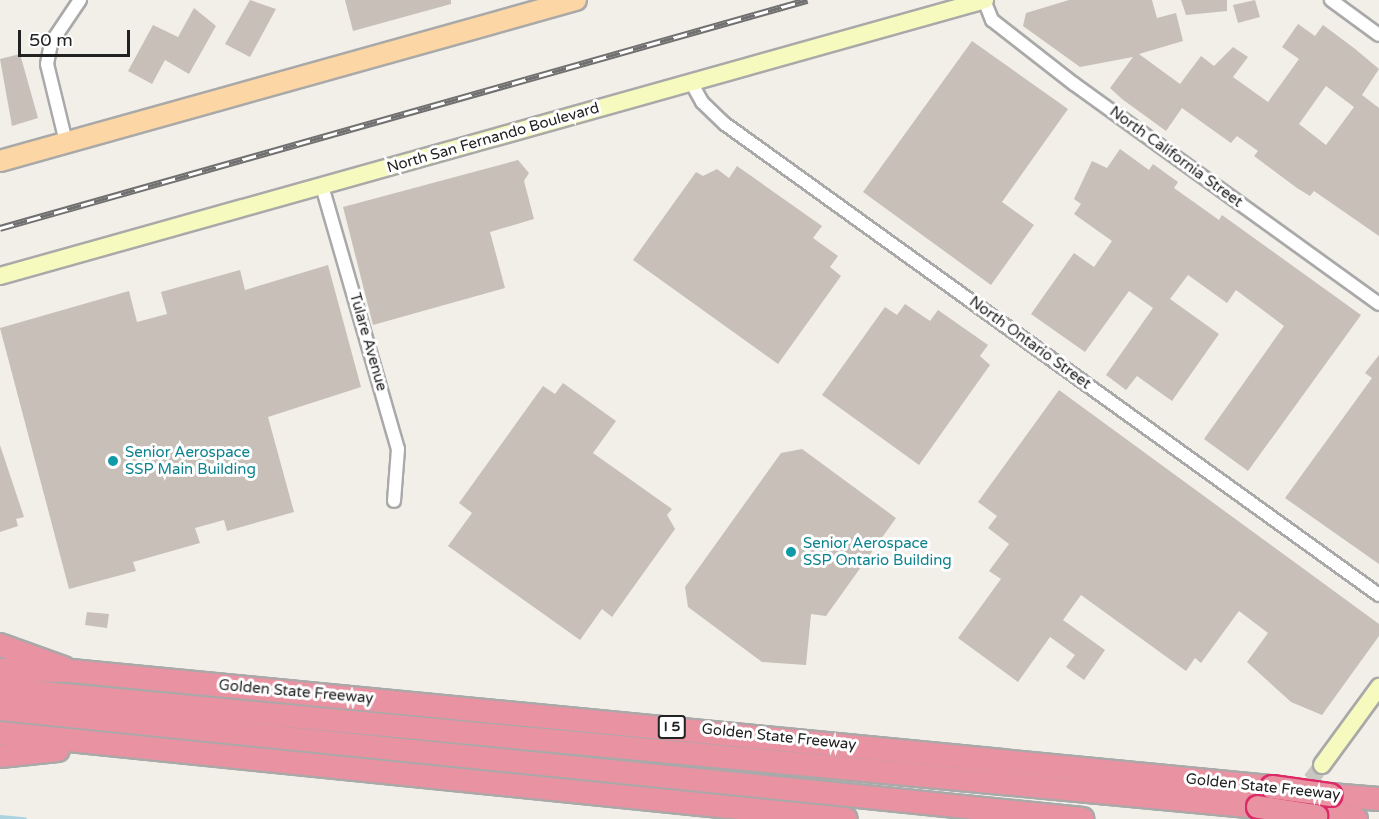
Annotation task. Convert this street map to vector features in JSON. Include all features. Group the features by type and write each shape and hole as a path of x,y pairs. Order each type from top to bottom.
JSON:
{"highway":[{"path":"0,645 71,671"},
{"name":"Golden State Freeway","path":"0,670 71,671 1379,799"},
{"path":"0,689 1258,807 1316,816 1356,819"},
{"path":"0,709 1082,819"},
{"path":"0,734 846,819"},
{"path":"0,756 105,744"}],"main road":[{"path":"0,160 532,6 576,0"}],"street":[{"path":"66,142 47,64 51,43 80,0"},
{"name":"North San Fernando Boulevard","path":"0,276 985,0"},
{"name":"North California Street","path":"985,0 992,20 1074,84 1379,304"},
{"path":"1331,0 1379,35"},
{"name":"North Ontario Street","path":"691,82 702,102 725,124 1379,595"},
{"name":"Tulare Avenue","path":"322,186 398,449 394,501"},
{"path":"1322,765 1379,687"}],"building":[{"path":"250,0 276,9 250,57 225,44"},
{"path":"345,0 451,0 451,4 353,31"},
{"path":"1069,0 1152,0 1157,18 1176,13 1183,41 1139,54 1180,84 1201,56 1214,66 1233,47 1248,57 1233,77 1268,102 1299,59 1282,47 1298,24 1315,36 1323,25 1379,69 1362,95 1379,108 1379,236 1314,191 1310,196 1297,188 1254,156 1258,151 1237,136 1231,143 1182,108 1166,131 1110,88 1133,57 1080,67 1023,26 1026,13","holes":["1326,86 1354,107 1326,145 1299,124"]},
{"path":"1181,0 1227,0 1227,11 1186,15"},
{"path":"1255,0 1260,17 1238,23 1233,5"},
{"path":"194,8 216,26 189,74 165,60 152,84 128,71 153,25 178,37"},
{"path":"972,41 1068,109 1002,202 1034,225 991,285 863,192"},
{"path":"20,54 38,118 12,126 0,59"},
{"path":"1120,149 1149,170 1153,164 1178,182 1174,188 1219,220 1222,215 1361,315 1248,471 1204,439 1284,326 1236,290 1227,303 1188,275 1170,299 1219,334 1172,401 1137,376 1126,390 1106,375 1153,308 1129,291 1085,352 1031,314 1074,253 1094,267 1112,241 1074,214 1081,204 1074,199 1092,161 1107,168"},
{"path":"518,160 529,173 524,181 534,219 490,232 505,288 373,325 343,207"},
{"path":"737,166 822,226 813,238 838,256 830,267 841,276 778,364 633,260 696,172 703,176 717,169 729,178"},
{"path":"328,265 361,387 268,417 294,512 227,531 224,520 195,528 200,543 133,562 136,571 69,589 0,328 129,291 137,322 167,314 161,292 240,270 245,290"},
{"path":"905,304 930,321 938,310 988,345 980,356 990,365 919,465 822,395 885,307 897,315"},
{"path":"1379,355 1379,564 1285,498 1372,378 1365,373"},
{"path":"563,383 616,421 593,453 672,509 667,515 675,529 612,617 602,609 580,640 448,546 472,513 459,503 543,386 555,394"},
{"path":"1059,390 1379,624 1379,636 1322,715 1291,702 1247,662 1268,633 1239,611 1201,663 1195,658 1186,671 1081,595 1063,620 1105,650 1084,680 1066,667 1075,655 1050,637 1018,682 958,638 1001,579 989,571 1009,544 988,528 997,516 978,502"},
{"path":"0,445 24,517 16,519 18,526 0,532"},
{"name":"Senior Aerospace SSP Ontario Building","path":"802,449 896,518 826,616 811,614 806,665 762,662 688,607 685,587 781,453"},
{"path":"87,612 109,614 107,628 85,625"}],"waterway":[{"path":"0,817 24,819"}],"tunnel":[{"path":"1296,799 1322,765"}],"railway":[{"path":"0,228 807,0"}],"place":[{"name":"Senior Aerospace SSP Main Building","path":"113,461"},
{"name":"Senior Aerospace SSP Ontario Building","path":"791,552"}]}
